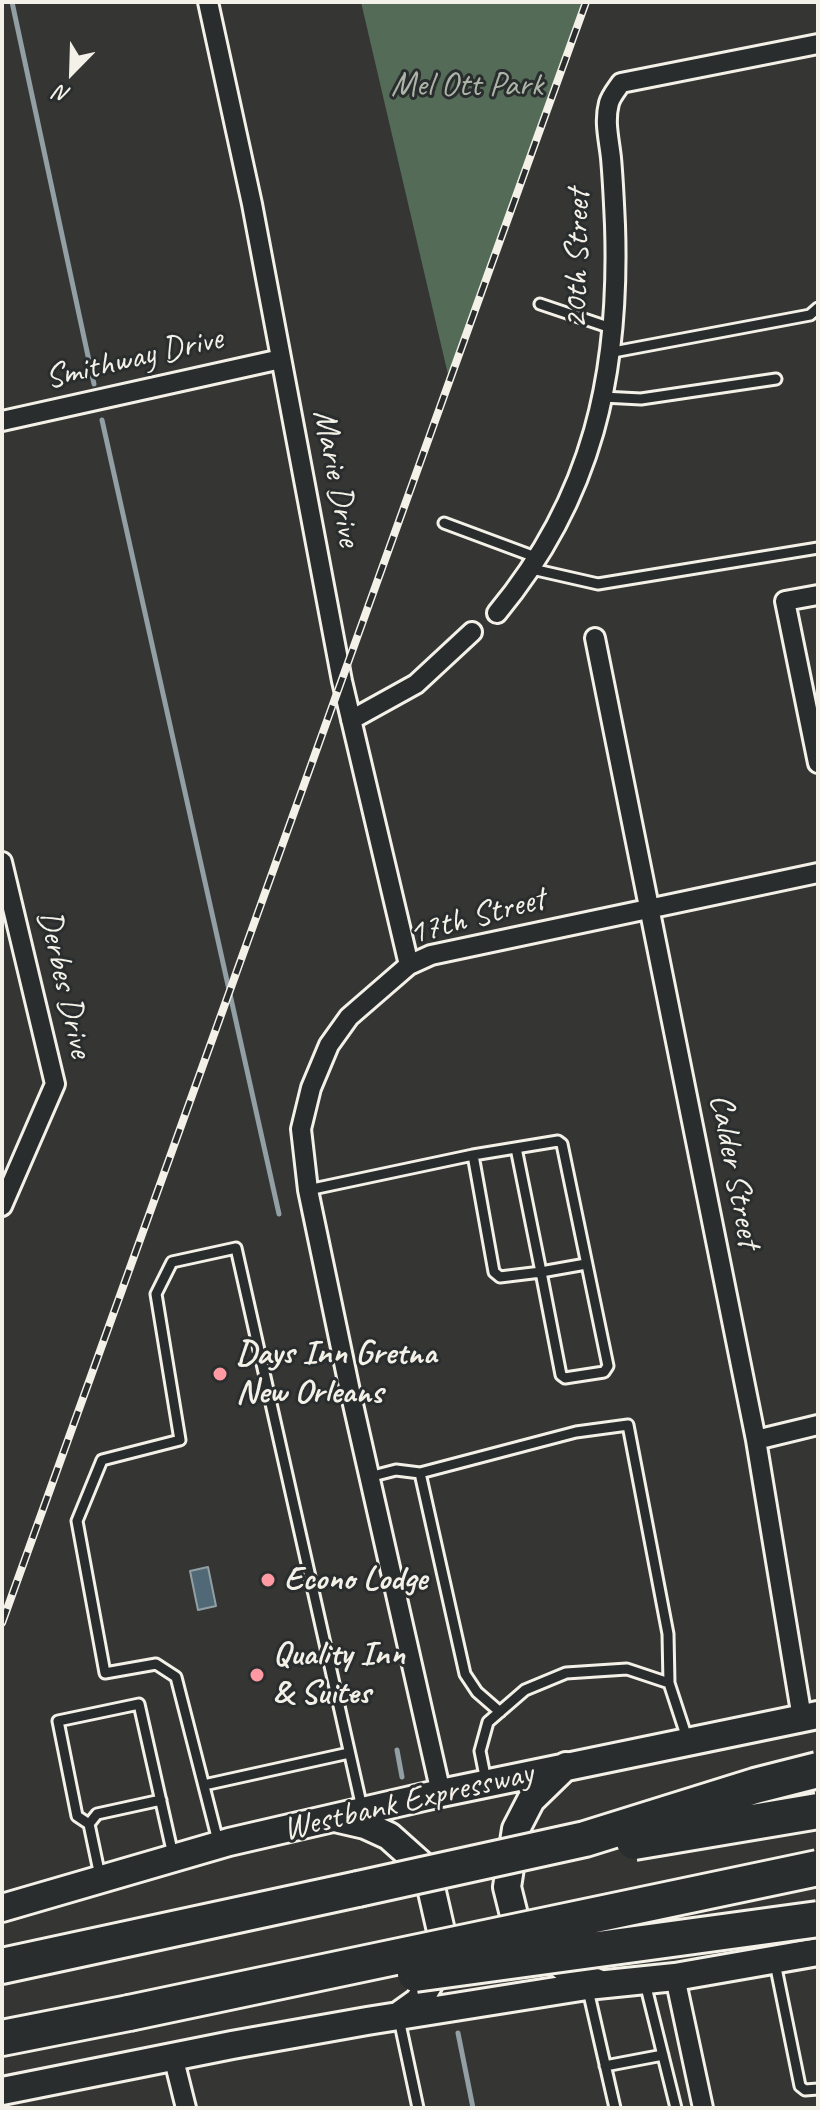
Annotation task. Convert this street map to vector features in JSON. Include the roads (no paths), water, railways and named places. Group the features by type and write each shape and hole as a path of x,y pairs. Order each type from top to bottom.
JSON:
{"highway":[{"path":"2,1966 585,1839 755,1786 818,1770"},
{"path":"358,1889 818,1811"},
{"path":"2,2038 818,1868"},
{"path":"129,2013 818,1919"}],"main road":[{"name":"Westbank Expressway","path":"2,1908 219,1845 486,1783 810,1717"},
{"path":"566,1766 531,1800 516,1829 507,1887 516,1923 537,1947 570,1972 594,1985"},
{"path":"335,1818 365,1825 389,1836 427,1870 444,1944 435,1973 419,2001 398,2016"},
{"path":"3,2094 173,2056 398,2016 594,1985 675,1977 818,1952"}],"street":[{"name":"Marie Drive","path":"208,2 252,204 351,720 409,965"},
{"name":"20th Street","path":"497,613 535,563 560,520 586,461 603,397 611,328 615,227 606,121 609,100 621,83 818,44"},
{"name":"Smithway Drive","path":"2,421 281,359"},
{"path":"818,595 785,601 818,763"},
{"path":"351,720 416,684 472,632"},
{"name":"Calder Street","path":"595,638 810,1717"},
{"name":"Derbes Drive","path":"2,862 55,1084 2,1206"},
{"name":"17th Street","path":"441,1793 308,1190 301,1129 311,1088 329,1045 349,1017 409,965 431,955 818,873"},
{"path":"756,1440 818,1425"},
{"path":"675,1977 703,2108"},
{"path":"173,2056 186,2108"}],"lane":[{"path":"540,304 611,328"},
{"path":"608,353 810,315 818,308"},
{"path":"603,397 641,399 776,379"},
{"path":"444,523 535,563 598,584 818,548"},
{"path":"308,1190 555,1140 562,1144 608,1366 604,1372 565,1378 561,1375 516,1148"},
{"path":"473,1155 494,1272 500,1277 586,1264"},
{"path":"219,1845 176,1677 156,1664 105,1673 77,1521 102,1460 180,1440 156,1294 172,1262 236,1248 363,1811"},
{"path":"369,1477 396,1470 420,1473 576,1432 628,1425 668,1634 669,1683 688,1741"},
{"path":"420,1473 465,1674 477,1692 500,1712"},
{"path":"486,1783 480,1751 488,1722 525,1690 566,1673 627,1669 669,1683"},
{"path":"101,1879 89,1824 77,1816 58,1721 139,1704 174,1858"},
{"path":"204,1785 349,1753"},
{"path":"89,1824 97,1814 161,1800"},
{"path":"774,1960 800,2086 805,2090 818,2089"},
{"path":"644,1980 676,2108"},
{"path":"594,1985 605,2066 615,2108"},
{"path":"398,2016 418,2108"},
{"path":"605,2066 663,2055"}],"water":[{"path":"208,1567 216,1606 198,1610 190,1571"}],"waterway":[{"path":"12,2 94,384"},
{"path":"102,420 279,1214"},
{"path":"397,1750 402,1777"},
{"path":"458,2033 473,2108"}],"railway":[{"path":"2,1623 586,2"}],"place":[{"name":"Days Inn Gretna New Orleans","path":"220,1374"},
{"name":"Econo Lodge","path":"268,1580"},
{"name":"Quality Inn & Suites","path":"257,1675"}],"park label":[{"name":"Mel Ott Park","path":"467,86"}]}
